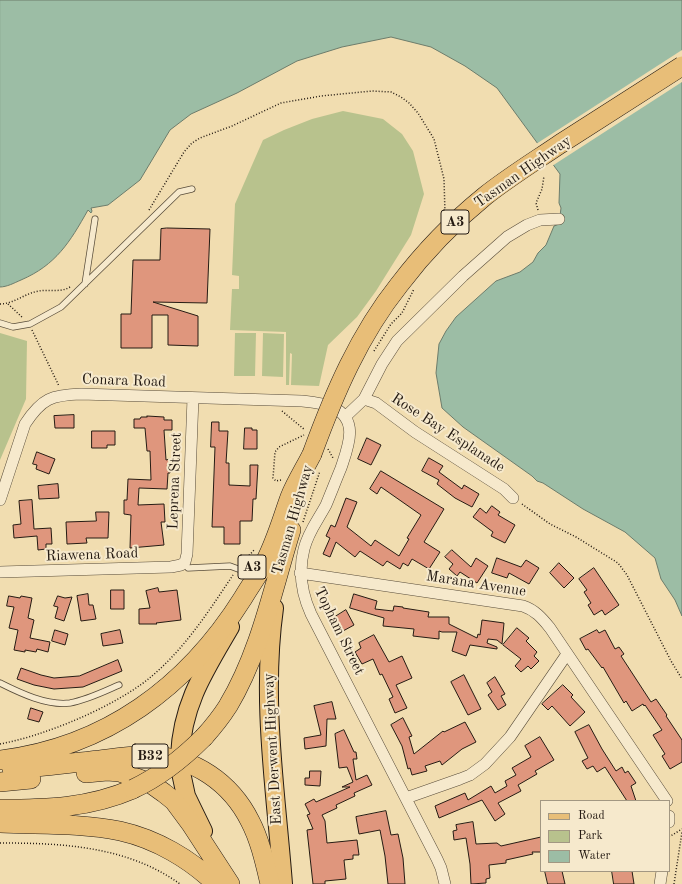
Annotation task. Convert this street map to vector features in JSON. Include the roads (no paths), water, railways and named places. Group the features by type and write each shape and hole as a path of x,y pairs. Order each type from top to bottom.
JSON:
{"highway":[{"name":"Tasman Highway","path":"0,809 54,808 86,804 102,800 133,789 155,778 169,769 204,737 219,720 228,706 247,669 280,566 317,460 342,380 366,333 398,285 429,249 460,218 485,196 513,175 682,66"},
{"name":"Tasman Highway","path":"0,760 35,754 72,743 118,721 146,704 180,676 202,653 231,615 249,567 277,535 291,494 317,460"},
{"name":"A3","path":"0,753 54,739 107,716 138,698 176,668 196,648 225,611 249,567"},
{"name":"B32","path":"0,770 138,756 165,757 196,767 222,783 237,799 256,833 270,884"},
{"path":"0,782 96,772 120,772 150,783 174,801 230,884"},
{"path":"0,823 81,826 103,828 126,833 172,851 193,865 216,884"}],"main road":[{"name":"East Derwent Highway","path":"280,566 270,645 268,712 283,884"},
{"name":"A3","path":"236,884 194,814 183,785 180,762 182,728 192,697 249,567"}],"street":[{"path":"345,418 364,399 382,364 397,341 463,276 507,237 527,225 540,220 559,219"},
{"name":"Conara Road","path":"0,500 25,424 32,413 44,402 62,395 81,394 313,402 331,406 337,409 345,418"},
{"name":"Leprena Street","path":"184,563 187,559 193,398"},
{"name":"Rose Bay Esplanade","path":"364,399 376,403 415,432 504,488 513,498"},
{"name":"Topham Street","path":"345,418 350,428 347,450 326,504 306,540 300,573 303,594 311,614 441,868 445,884"},
{"name":"Riawena Road","path":"0,572 171,567 184,563"},
{"name":"Marana Avenue","path":"300,573 530,608 544,619 667,800"},
{"path":"406,798 470,775 485,764 510,737 567,654"},
{"path":"660,884 662,872"}],"lane":[{"path":"0,323 13,327 30,324 62,308 178,192 192,189"},
{"path":"85,284 95,219"},
{"path":"184,563 188,568 226,566 249,567"},
{"path":"0,682 19,692 45,701 69,703 92,697 119,685"}],"water":[{"path":"0,0 682,0 682,616 675,600 661,579 655,558 625,532 583,509 543,483 537,481 463,427 442,408 436,373 439,344 446,331 456,317 496,281 520,272 533,262 538,253 546,245 554,226 559,224 561,208 559,203 560,174 497,88 465,66 431,47 391,37 342,47 297,61 237,93 191,114 170,130 140,180 108,205 91,208 91,213 88,210 68,242 53,260 33,274 10,285 0,287"}]}
